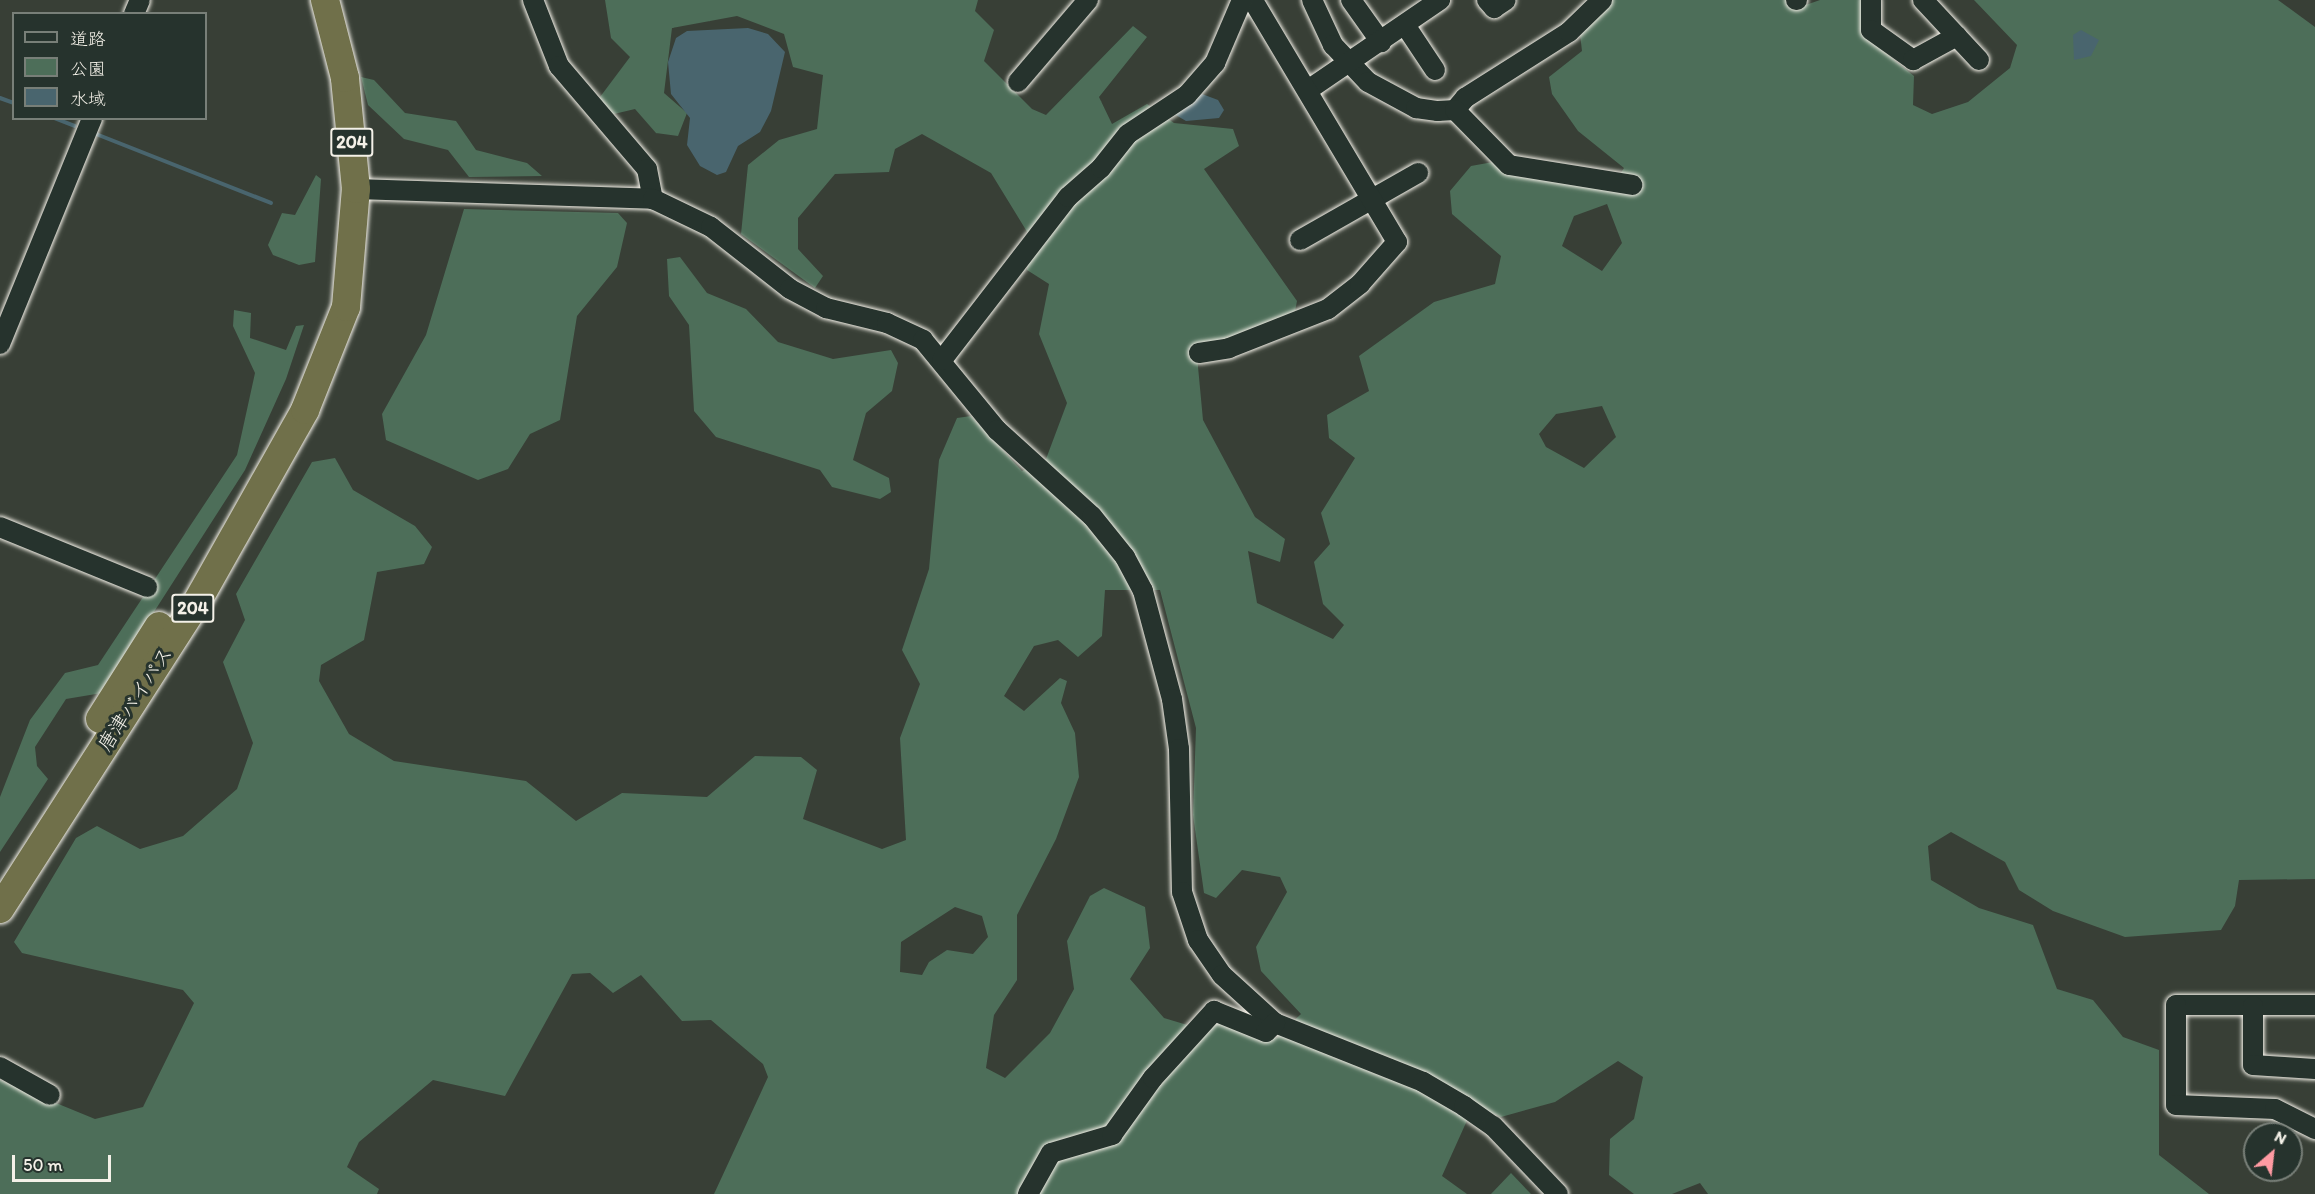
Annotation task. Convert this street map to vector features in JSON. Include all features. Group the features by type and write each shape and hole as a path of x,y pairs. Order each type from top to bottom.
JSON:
{"highway":[{"name":"唐津バイパス","path":"0,909 191,611 281,453 326,362 346,308 356,189 345,78 325,0"},
{"name":"唐津バイパス","path":"0,875 272,448 346,287"}],"street":[{"path":"533,0 559,66 647,169 653,199"},
{"path":"1018,82 1089,0"},
{"path":"942,360 1068,197 1101,168 1128,134 1187,95 1215,63 1242,0"},
{"path":"1199,352 1267,335 1343,301 1397,242 1373,198 1253,0"},
{"path":"1312,0 1348,64 1368,82 1416,108 1455,110 1509,165 1632,185"},
{"path":"1351,0 1381,42"},
{"path":"1308,90 1440,0"},
{"path":"1487,0 1494,8 1506,0"},
{"path":"1455,110 1465,98 1569,32 1602,0"},
{"path":"1871,0 1871,30 1913,60 1957,36"},
{"path":"1923,0 1979,60"},
{"path":"1405,25 1435,70"},
{"path":"0,344 91,120"},
{"path":"1300,240 1418,173"},
{"path":"356,189 653,199 711,227 790,289 826,308 907,330 942,360 964,399 1092,516 1125,557 1143,591 1172,699 1179,749 1182,892 1198,940 1222,975 1275,1023 1423,1082 1464,1106 1502,1134 1558,1194"},
{"path":"0,527 147,587"},
{"path":"2315,1005 2176,1005 2176,1105 2275,1109 2315,1129"},
{"path":"2253,1005 2253,1065 2315,1069"},
{"path":"1028,1194 1051,1153 1112,1135 1153,1078 1214,1011 1266,1032 1275,1023"},
{"path":"0,1067 50,1095"}],"green space":[{"path":"605,0 978,0 975,11 994,30 984,61 1032,109 1046,115 1133,26 1147,37 1099,97 1112,124 1147,104 1174,123 1233,129 1239,146 1204,169 1297,301 1293,321 1197,356 1203,420 1255,517 1285,539 1280,562 1248,551 1257,603 1333,639 1344,625 1323,604 1314,562 1330,544 1321,513 1355,458 1329,438 1327,415 1369,391 1359,356 1434,302 1495,284 1501,256 1452,214 1450,191 1471,166 1493,162 1520,177 1553,175 1613,185 1624,168 1578,131 1552,94 1549,77 1582,51 1580,34 1589,0 1792,0 1800,7 1820,0 1867,0 1863,35 1914,76 1913,105 1932,114 1968,102 2010,68 2017,45 1974,0 2278,0 2315,27 2315,879 2239,880 2235,906 2221,930 2125,937 2053,911 2019,890 2005,862 1951,832 1928,846 1931,880 1979,908 2033,925 2057,989 2093,1000 2123,1037 2159,1050 2159,1155 2209,1194 1708,1194 1700,1183 1672,1194 1634,1194 1609,1175 1610,1139 1634,1119 1643,1077 1618,1061 1555,1102 1501,1117 1474,1105 1442,1176 1467,1194 714,1194 768,1077 763,1064 711,1020 682,1021 641,975 613,993 590,973 572,974 505,1096 433,1080 359,1142 347,1167 379,1189 377,1194 0,1194 0,1080 95,1119 143,1107 194,1003 183,990 22,953 14,942 76,838 97,826 140,849 183,836 237,789 253,743 223,662 245,620 236,594 312,462 335,458 353,490 415,526 432,547 424,564 377,572 364,640 321,665 319,681 349,734 394,761 526,781 576,821 622,793 707,797 755,756 801,757 817,770 803,819 882,849 906,840 900,738 920,684 902,650 929,569 939,460 957,418 971,416 1022,471 1046,459 1067,403 1039,334 1049,284 1027,270 1029,235 991,173 922,134 895,149 889,172 835,174 798,218 798,249 823,276 815,288 741,234 748,165 779,140 817,129 823,75 793,67 784,34 737,16 672,28 664,93 687,113 678,136 656,133 635,109 614,114 597,101 630,57 611,38","holes":["1607,204 1622,243 1602,271 1562,246 1574,216","1602,406 1616,437 1584,468 1546,447 1539,434 1556,414","1105,590 1160,590 1196,728 1193,815 1204,893 1216,898 1242,870 1280,877 1287,892 1256,947 1261,971 1301,1014 1276,1038 1226,1011 1204,1030 1164,1018 1130,979 1150,948 1145,907 1104,888 1090,896 1067,941 1074,989 1050,1033 1005,1078 986,1068 994,1015 1017,980 1017,915 1056,839 1079,777 1075,733 1061,703 1067,681 1060,678 1024,711 1004,696 1034,646 1058,640 1078,657 1102,636","955,907 982,916 988,937 973,954 947,950 929,962 922,975 900,972 901,942"]},
{"path":"361,77 374,80 405,113 456,121 476,150 527,163 542,176 469,177 448,150 404,139 368,105"},
{"path":"316,175 321,179 315,262 299,265 273,255 268,245 282,213 295,215"},
{"path":"464,209 618,213 627,223 617,267 577,316 560,420 530,434 508,469 478,480 386,440 382,414 426,335"},
{"path":"680,257 707,293 746,309 778,342 833,359 891,350 898,363 892,391 866,413 853,460 889,478 891,492 880,499 832,487 820,470 716,437 694,411 689,325 669,296 667,259"},
{"path":"234,310 251,313 250,338 286,350 296,326 304,325 286,379 245,470 102,693 66,699 35,747 37,766 48,779 0,852 0,797 30,720 65,673 98,665 237,455 255,373 233,326"},
{"path":"1511,1173 1531,1194 1491,1194"}],"water":[{"path":"748,28 768,34 785,52 771,111 760,132 738,146 726,172 717,175 700,166 687,145 690,118 671,94 668,62 676,38 687,31"},
{"path":"2081,30 2099,40 2091,56 2074,60 2073,35"},
{"path":"1202,94 1218,100 1224,110 1219,118 1186,121 1174,114"}],"waterway":[{"path":"0,98 12,102"},
{"path":"59,120 75,126"},
{"path":"96,134 271,203"}]}
